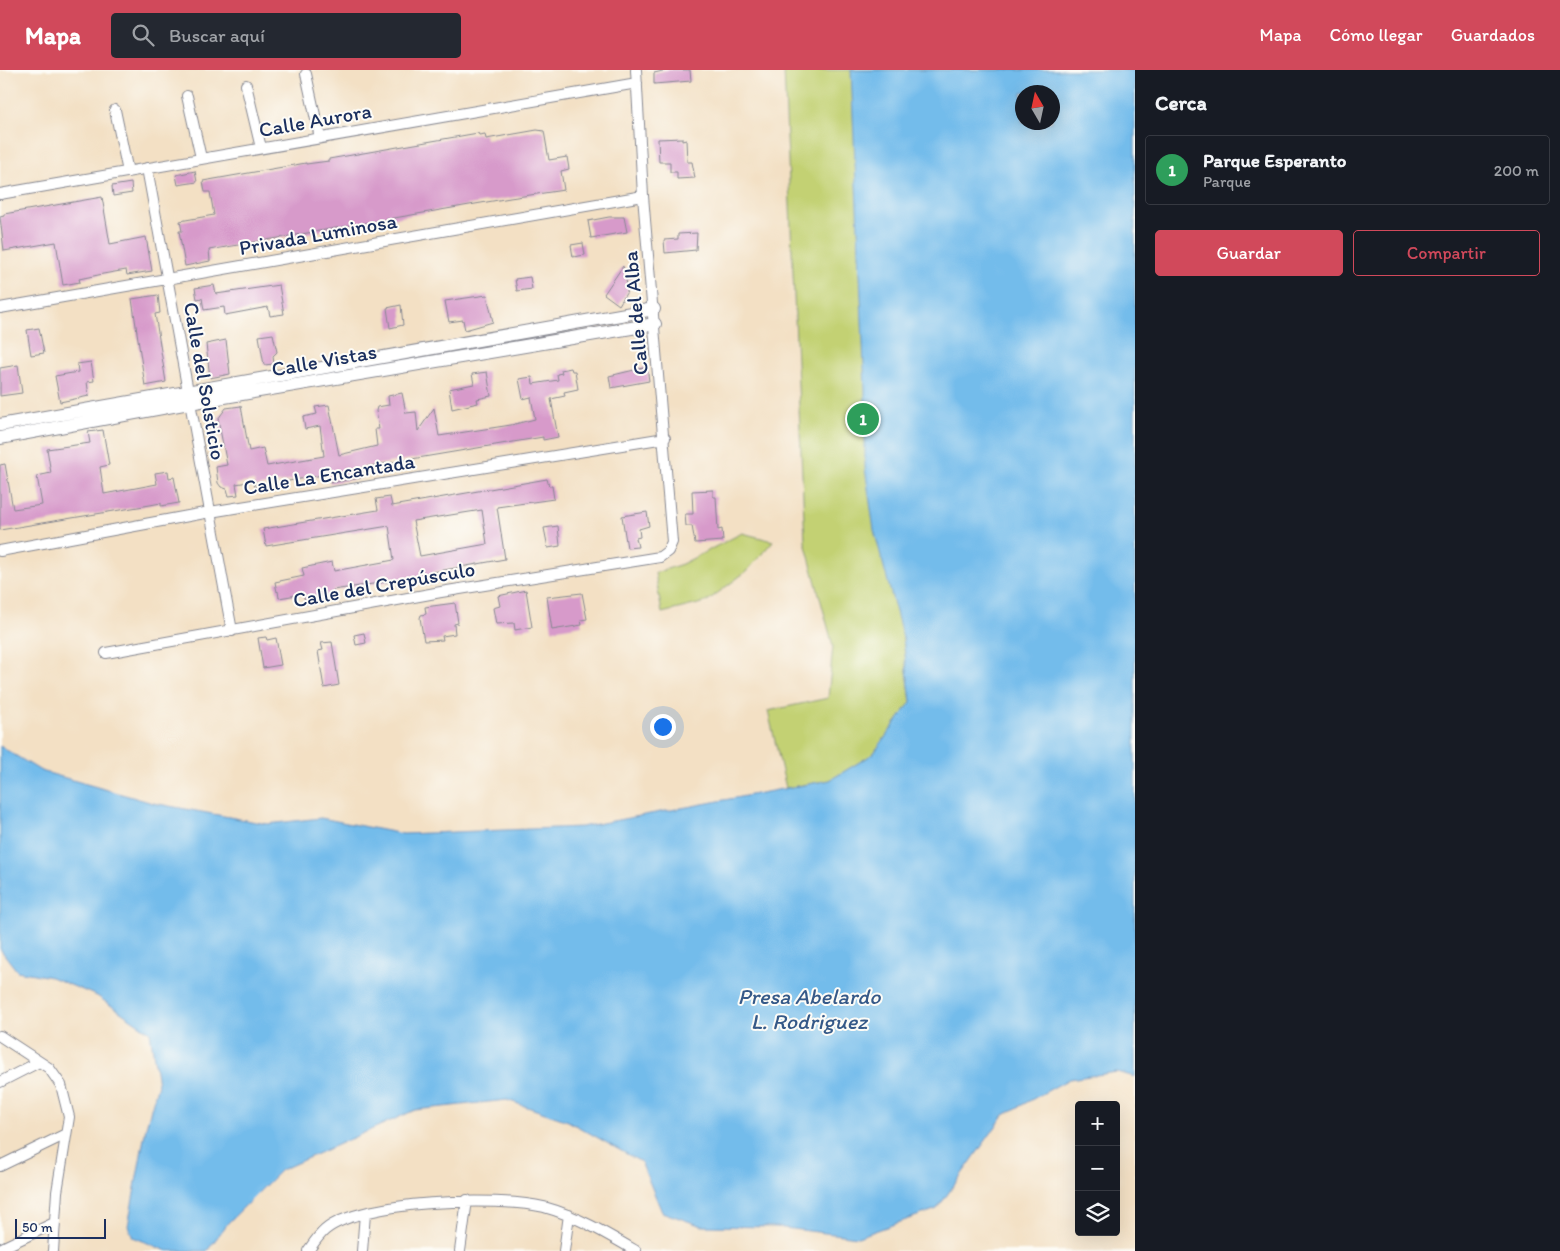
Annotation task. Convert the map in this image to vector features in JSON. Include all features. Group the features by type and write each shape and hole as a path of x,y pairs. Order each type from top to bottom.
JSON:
{"street":[{"name":"Calle del Alba","path":"636,70 643,196 665,438 672,542 668,551"},
{"path":"306,74 320,138"},
{"name":"Calle Aurora","path":"0,194 637,83"},
{"path":"246,85 261,148"},
{"path":"188,96 201,158"},
{"path":"115,110 128,172"},
{"name":"Calle del Solsticio","path":"147,168 232,631"},
{"name":"Privada Luminosa","path":"0,308 643,196"},
{"name":"Calle Vistas","path":"0,425 56,421 347,369 493,337 654,309"},
{"name":"Calle Vistas","path":"347,369 496,351 655,324"},
{"path":"493,337 496,351"},
{"name":"Calle Vistas","path":"0,438 56,421"},
{"name":"Calle La Encantada","path":"0,551 210,512 665,438"},
{"name":"Calle del Crepúsculo","path":"106,653 441,592 660,557 668,551"},
{"path":"0,1036 49,1068 61,1085 69,1116 54,1223 53,1251"},
{"path":"0,1082 39,1062"},
{"path":"0,1166 66,1134"},
{"path":"460,1251 467,1200"},
{"path":"308,1251 325,1230 337,1223 365,1214 430,1202 467,1200 542,1207 569,1215 636,1251"},
{"path":"362,1251 365,1214"},
{"path":"564,1251 569,1215"},
{"path":"0,1249 54,1223"}],"green space":[{"path":"784,70 1025,70 1022,85 1015,85 1015,117 903,638 911,702 873,754 830,780 786,788 768,711 828,698 833,646 805,542"},
{"path":"742,533 773,541 748,570 706,602 662,613 655,573 682,564"}],"water":[{"name":"Presa Abelardo L. Rodriguez","path":"851,70 1135,70 1135,1077 1117,1072 1069,1079 1004,1115 937,1209 858,1237 776,1227 702,1226 662,1212 641,1162 568,1121 507,1100 415,1110 281,1170 228,1223 207,1251 167,1251 133,1237 128,1226 146,1127 158,1084 150,1032 97,996 51,977 17,971 0,949 0,746 41,771 153,803 267,824 321,818 403,834 581,827 830,780 873,754 911,702 903,638 874,530 865,468 865,390"}],"building":[{"path":"667,70 690,70 691,81 654,84 654,73"},
{"path":"537,130 544,131 549,160 567,157 569,169 561,171 564,190 209,250 210,261 185,266 179,231 182,231 180,221 214,215 210,192 205,192 203,181 306,163 329,161 329,159 478,133 479,135 485,134 486,139"},
{"path":"682,138 682,141 686,140 687,162 692,162 695,178 677,179 677,172 670,172 670,162 659,162 658,139"},
{"path":"195,171 197,182 178,185 176,175"},
{"path":"131,183 132,193 113,196 112,186"},
{"path":"102,197 110,244 146,237 152,271 127,275 126,270 79,279 80,282 63,285 56,242 4,251 0,217 4,216 4,214"},
{"path":"609,217 624,217 627,232 591,238 588,221"},
{"path":"697,233 696,250 665,253 664,240 678,239 678,234"},
{"path":"583,243 585,255 573,257 571,245"},
{"path":"623,266 624,270 633,268 633,278 626,280 628,290 619,305 604,294"},
{"path":"530,277 532,289 517,291 515,279"},
{"path":"214,285 216,294 279,285 284,314 270,316 268,307 225,315 224,307 204,310 202,298 197,299 195,288"},
{"path":"158,295 160,313 155,314 166,382 145,386 132,299"},
{"path":"487,295 493,322 465,330 463,320 449,322 445,301"},
{"path":"401,305 403,325 390,328 387,308"},
{"path":"39,328 44,353 31,355 27,330"},
{"path":"273,334 277,352 273,356 274,364 264,365 259,336"},
{"path":"226,340 230,374 210,378 206,344"},
{"path":"91,362 94,381 87,382 89,396 60,402 55,376 78,372 77,364"},
{"path":"18,365 22,393 0,396 0,368"},
{"path":"647,367 649,381 611,388 609,376"},
{"path":"571,368 572,371 575,371 578,389 564,392 565,396 551,399 558,437 543,440 543,437 364,467 359,469 361,478 330,483 328,474 255,487 254,481 236,484 238,495 229,496 227,489 221,487 218,483 216,467 227,465 218,419 226,408 241,406 249,451 263,448 267,466 324,456 320,426 305,429 303,417 317,414 315,407 329,405 339,455 377,446 375,429 379,429 376,411 377,407 389,405 388,396 402,393 406,413 416,412 418,431 434,408 439,436 511,425 535,419 531,397 523,399 519,379 532,377 533,384 558,380 557,374 562,373 561,370"},
{"path":"487,372 491,396 477,399 478,403 452,409 449,389 474,384 472,374"},
{"path":"103,430 109,465 100,467 104,494 157,484 155,473 168,471 169,478 174,477 179,503 161,506 161,503 0,530 0,465 5,464 13,509 42,505 37,476 51,473 47,449 90,443 88,432"},
{"path":"547,479 549,486 552,486 554,499 497,507 505,559 433,572 435,582 421,584 419,577 333,590 334,599 306,604 303,594 279,598 275,582 304,576 302,568 332,562 334,571 394,560 389,526 266,546 263,529 378,510 376,499 390,497 392,506","holes":["482,510 487,544 420,556 413,521"]},
{"path":"713,490 713,497 716,497 718,530 722,529 723,541 695,543 692,526 686,526 685,514 693,514 692,491"},
{"path":"647,512 649,526 639,529 640,537 636,538 638,547 627,548 622,516"},
{"path":"558,526 560,546 548,548 544,528"},
{"path":"526,590 532,627 515,630 514,623 496,624 493,608 500,606 498,596"},
{"path":"582,593 587,619 581,620 582,625 552,630 547,597"},
{"path":"455,603 458,623 454,624 455,634 442,636 443,640 424,641 420,618 421,615 426,614 425,607"},
{"path":"364,633 366,643 356,645 354,635"},
{"path":"266,637 267,640 276,638 281,665 263,668 258,638"},
{"path":"332,642 339,685 324,688 318,651 323,650 321,643"}],"place":[{"name":"Parque Esperanto","path":"863,419"}]}
